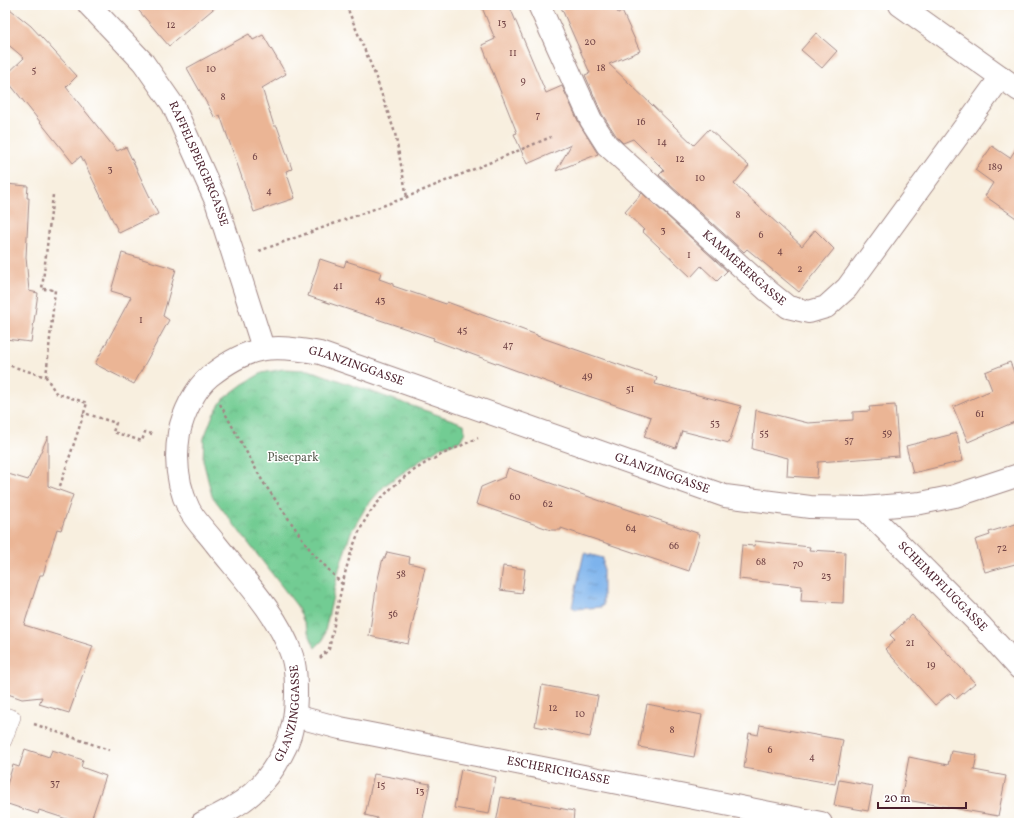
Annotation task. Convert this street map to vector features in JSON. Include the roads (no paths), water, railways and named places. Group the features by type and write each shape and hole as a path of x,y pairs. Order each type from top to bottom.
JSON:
{"street":[{"name":"RAFFELSPERGERGASSE","path":"89,5 143,62 173,105 216,201 262,348"},
{"name":"KAMMERERGASSE","path":"539,5 591,120 607,145 788,308 810,312 826,308 847,288 1001,77"},
{"path":"900,5 1019,90"},
{"name":"GLANZINGGASSE","path":"202,823 234,806 260,788 278,763 288,741 295,716 296,680 292,654 274,618 189,510 176,464 181,423 193,399 205,380 242,354 262,348 288,347 320,353 725,496 810,507 864,508 922,503 955,496 1019,475"},
{"name":"SCHEIMPFLUGGASSE","path":"864,508 982,627 1019,668"},
{"name":"ESCHERICHGASSE","path":"295,716 340,728 821,823"}],"lane":[{"path":"5,741 9,715"}],"water":[{"path":"584,553 603,558 603,606 601,607 576,609 572,607"}],"park label":[{"name":"Pisecpark","path":"293,458"}]}
